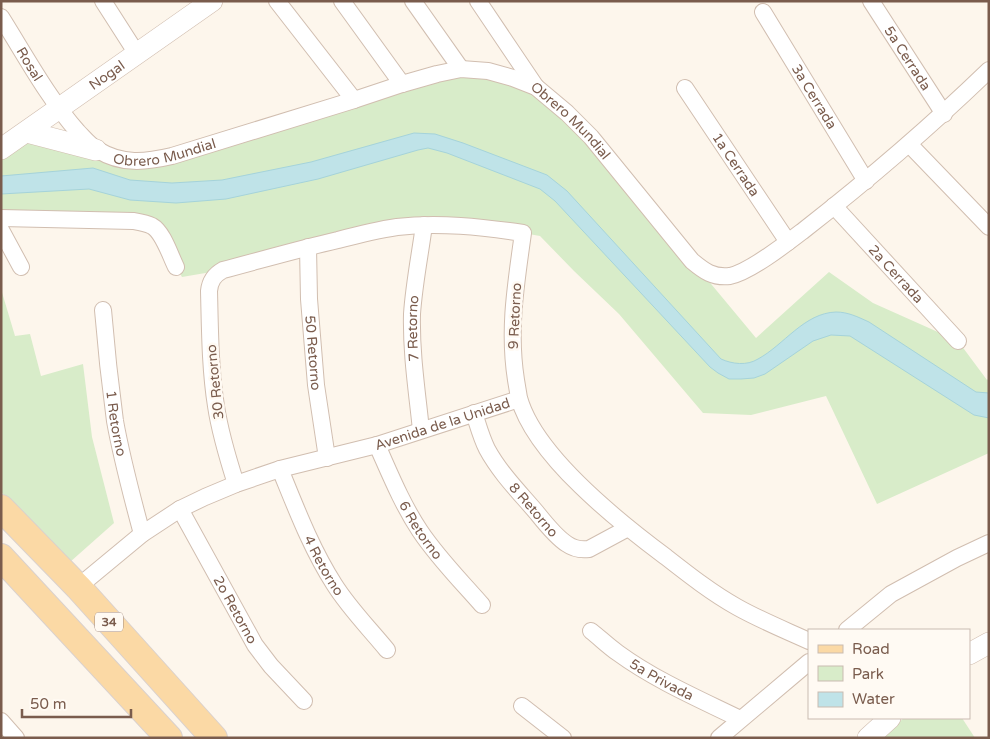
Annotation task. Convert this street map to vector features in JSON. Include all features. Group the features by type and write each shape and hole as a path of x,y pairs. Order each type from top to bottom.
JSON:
{"main road":[{"name":"34","path":"1,508 78,587 214,738"},
{"path":"1,542 16,551 53,589 63,593 70,592 78,587"},
{"name":"34","path":"1,557 169,738"},
{"path":"61,621 93,629 145,682 156,688 173,692"}],"street":[{"path":"103,1 137,54"},
{"name":"Nogal","path":"1,149 212,1"},
{"path":"277,1 354,100"},
{"path":"342,1 402,84"},
{"path":"413,1 461,69"},
{"name":"5a Cerrada","path":"871,1 944,114"},
{"path":"480,2 536,87"},
{"name":"3a Cerrada","path":"763,12 866,181"},
{"name":"Rosal","path":"1,17 60,109"},
{"name":"Obrero Mundial","path":"60,109 96,150 114,158 131,161 151,160 172,156 437,74 461,69 488,72 513,78 536,87 591,136 692,261 705,272 718,276 730,276 746,271 788,242 866,181 944,114 988,73"},
{"name":"1a Cerrada","path":"685,88 788,242"},
{"path":"27,132 96,150"},
{"path":"909,144 989,227"},
{"name":"2a Cerrada","path":"834,206 958,341"},
{"path":"1,218 133,221 144,223 154,226 160,233 176,267"},
{"path":"308,247 398,227 424,226"},
{"name":"9 Retorno","path":"424,226 463,226 523,233 512,330 513,360 519,399"},
{"name":"7 Retorno","path":"421,430 412,345 412,322 415,283 424,226"},
{"path":"1,230 22,266"},
{"name":"30 Retorno","path":"236,484 221,433 212,377 210,284 217,273 223,270 308,247"},
{"name":"50 Retorno","path":"308,247 316,385 327,458"},
{"name":"1 Retorno","path":"103,310 108,367 116,423 127,479 142,534"},
{"name":"Avenida de la Unidad","path":"78,587 142,534 180,509 205,497 280,469 376,445 519,399 530,425 551,454 573,478 628,528 699,582 736,607 808,640"},
{"name":"8 Retorno","path":"474,413 480,433 497,465 546,524 566,544 582,550 589,549 628,528"},
{"name":"6 Retorno","path":"376,445 398,493 421,532 439,557 482,605"},
{"name":"4 Retorno","path":"280,469 318,557 350,607 387,650"},
{"name":"2o Retorno","path":"180,509 255,646 304,701"},
{"path":"848,629 892,594 941,566 989,543"},
{"name":"5a Privada","path":"591,631 640,668 740,719"},
{"path":"970,653 989,643"},
{"path":"719,738 808,663"},
{"path":"522,706 563,738"},
{"path":"868,738 889,719"},
{"path":"1,721 16,738"}],"green space":[{"path":"461,69 536,87 692,261 756,338 829,272 873,303 958,341 987,380 989,378 989,453 877,504 826,396 751,415 703,413 619,314 540,236 424,225 223,270 182,277 154,226 1,218 1,149 27,132 131,161"},
{"path":"1,289 15,336 30,334 41,376 83,364 92,437 114,523 70,562 1,492"},
{"path":"903,719 963,719 975,738 880,738"}],"water":[{"path":"414,133 435,134 547,175 567,191 721,359 740,364 749,363 768,353 814,318 836,312 845,313 869,322 976,392 989,393 989,418 974,415 850,336 831,335 813,341 765,374 754,378 729,379 710,367 555,201 540,189 447,153 428,148 318,179 226,199 176,203 130,200 89,189 1,194 1,176 93,168 130,180 172,183 222,180 311,162"}]}
